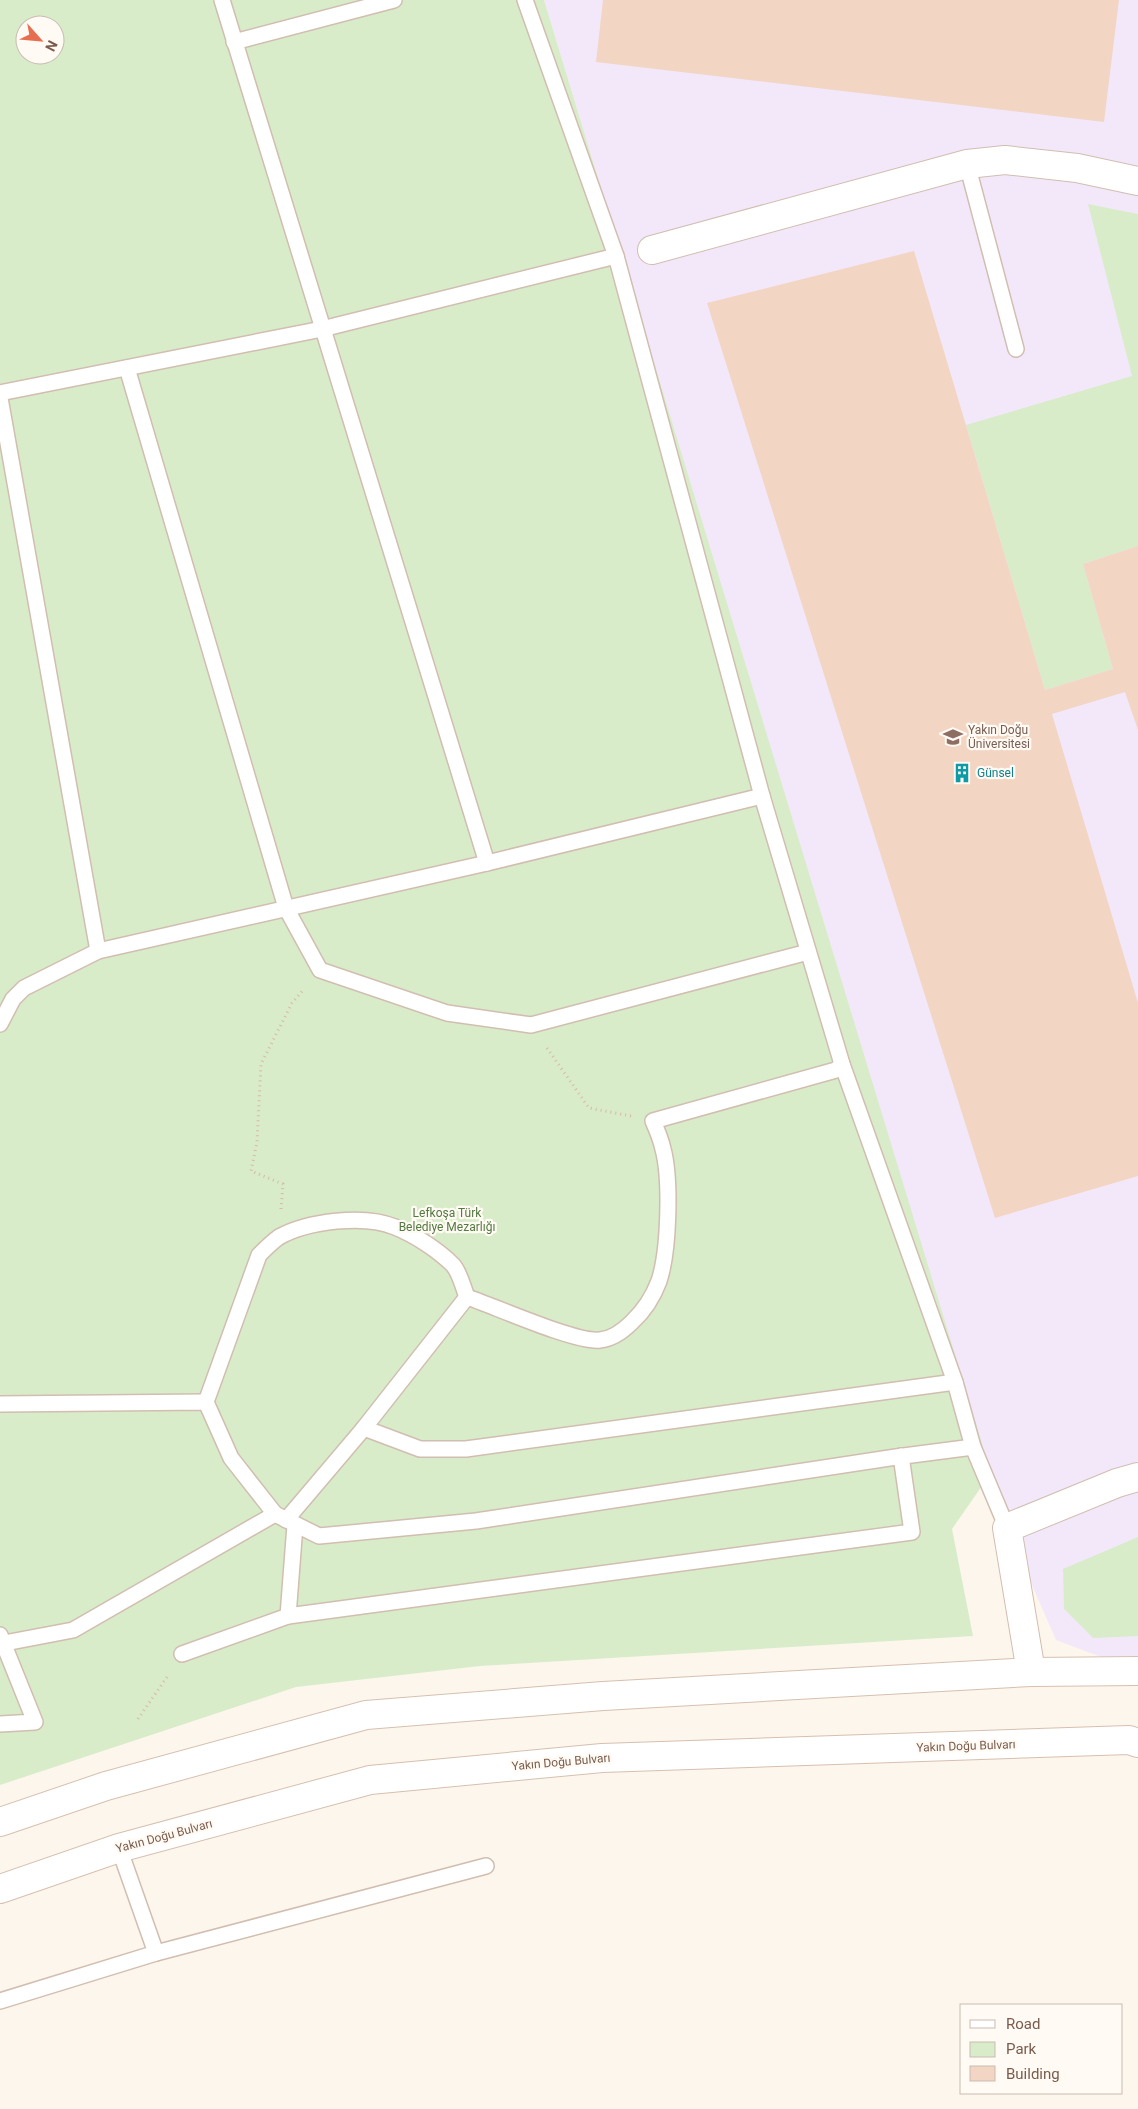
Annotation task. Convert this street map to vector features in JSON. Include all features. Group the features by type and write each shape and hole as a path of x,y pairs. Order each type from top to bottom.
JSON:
{"main road":[{"path":"652,250 968,164 1005,160 1077,168 1138,181"},
{"path":"1031,1672 1007,1528 1116,1483 1138,1477"},
{"path":"0,1822 106,1786 366,1716 603,1696 1031,1672 1138,1671"},
{"name":"Yakın Doğu Bulvarı","path":"0,1888 119,1848 380,1779 602,1758 1119,1740 1138,1743"}],"lane":[{"path":"222,0 487,863"},
{"path":"234,42 394,0"},
{"path":"525,0 616,256 762,796 842,1064 955,1382 973,1447 1007,1528"},
{"path":"968,164 1016,349"},
{"path":"0,393 322,329 616,256"},
{"path":"128,368 286,908 320,970 447,1013 531,1025 808,952"},
{"path":"0,398 98,951"},
{"path":"0,1024 13,999 24,988 98,951 487,863 762,796"},
{"path":"842,1064 836,1070 654,1121 664,1150 667,1173 667,1224 660,1279 648,1304 637,1317 616,1334 601,1340 594,1340 553,1329 467,1297 454,1266 430,1247 394,1226 365,1222 326,1222 303,1227 278,1238 259,1255 206,1402 231,1458 286,1520 319,1536 476,1520 901,1456 973,1447"},
{"path":"0,1724 35,1722 1,1640 73,1630 286,1520 364,1428 467,1297"},
{"path":"364,1428 420,1449 466,1449 955,1382"},
{"path":"0,1404 206,1402"},
{"path":"182,1654 288,1616 912,1532 901,1456"},
{"path":"286,1520 288,1616"},
{"path":"119,1848 156,1953"},
{"path":"0,2001 156,1953 486,1866"}],"path":[{"path":"278,1238 283,1184 251,1171 257,1142 261,1064 292,1003 320,970"},
{"path":"531,1025 589,1108 654,1121"},
{"path":"138,1719 182,1654"}],"shaded area":[{"name":"Yakın Doğu Üniversitesi","path":"544,0 1138,0 1138,1671 1056,1640 1007,1528"}],"green space":[{"name":"Lefkoşa Türk Belediye Mezarlığı","path":"0,0 544,0 991,1473 952,1529 973,1636 480,1666 296,1687 0,1785"},
{"path":"1088,204 1138,214 1138,546 1083,564 1113,669 1045,690 966,425 1132,376"},
{"path":"1138,1537 1138,1636 1093,1638 1064,1609 1063,1569"}],"building":[{"path":"603,0 1119,0 1104,122 596,62"},
{"name":"Günsel","path":"914,251 1045,690 1113,669 1083,564 1138,546 1138,730 1125,692 1052,714 1138,1003 1138,1176 995,1218 707,303"}],"place":[{"name":"Yakın Doğu Üniversitesi","path":"953,737"},
{"name":"Günsel","path":"962,773"}]}
